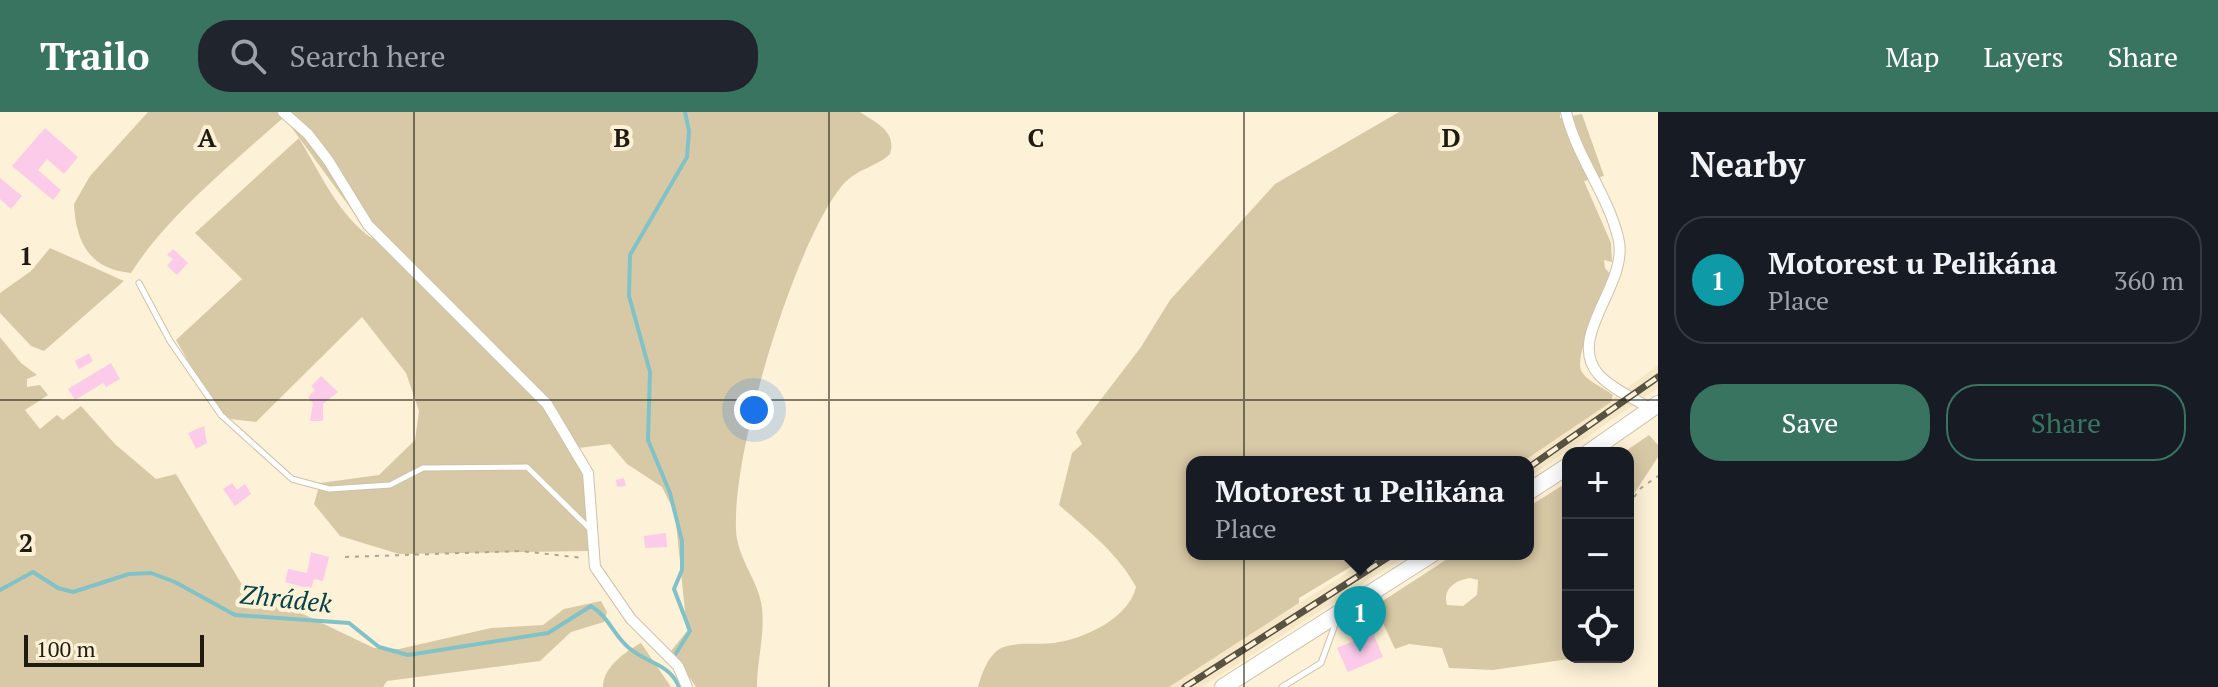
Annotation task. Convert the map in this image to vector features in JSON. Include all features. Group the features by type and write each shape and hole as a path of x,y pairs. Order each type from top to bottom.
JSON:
{"main road":[{"path":"1596,447 1654,406"},
{"path":"1534,488 1562,470"},
{"path":"1223,687 1423,560"}],"street":[{"path":"283,112 308,134 328,160 368,225 547,404 588,473 592,558 603,581 631,619 678,666 687,687"},
{"path":"1566,112 1571,133 1619,240 1610,290 1586,345 1589,363 1602,378 1654,406"}],"lane":[{"path":"139,283 170,341 221,415 292,479 329,489 390,485 423,468 527,467 591,530"},
{"path":"1282,687 1321,663 1339,613"}],"path":[{"path":"1634,497 1658,476"},
{"path":"345,557 521,551 592,558"}],"shaded area":[{"path":"148,112 860,112 884,128 891,139 890,154 852,176 841,187 804,255 769,351 744,450 736,528 740,549 762,608 757,687 696,687 671,651 687,631 675,513 662,487 627,464 610,444 579,448 594,508 588,551 399,554 340,536 314,504 320,483 379,475 415,440 419,411 406,373 362,317 256,422 230,419 212,403 176,340 242,279 195,233 299,138 340,206 373,239 284,117 182,210 131,273 106,266 96,260 82,243 74,204 90,176"},
{"path":"1399,112 1560,112 1560,118 1582,114 1604,176 1584,181 1611,243 1612,262 1604,260 1605,268 1612,276 1585,340 1580,364 1588,378 1613,395 1611,402 1531,456 1186,456 1186,560 1362,560 1299,598 1299,603 1169,687 978,687 994,653 1004,647 1052,643 1082,636 1106,624 1132,598 1136,587 1120,563 1059,505 1072,453 1082,444 1076,432 1141,347 1170,300 1275,184"},
{"path":"50,248 124,281 44,351 31,346 0,313 0,293 31,271"},
{"path":"0,337 21,363 37,375 27,379 27,387 40,385 48,395 25,410 40,429 57,415 63,420 81,406 115,444 156,479 176,474 254,605 280,603 374,648 399,649 491,628 543,625 564,609 601,601 607,612 604,622 571,632 540,661 387,681 383,687 0,687"},
{"path":"1658,365 1658,388 1573,447 1562,447 1562,454 1534,474 1534,456 1529,456"},
{"path":"1649,435 1658,445 1658,457 1634,494 1634,447"},
{"path":"1562,486 1562,660 1493,670 1449,668 1442,648 1409,644 1395,649 1375,606 1446,560 1534,560 1534,503","holes":["1465,579 1478,580 1477,595 1463,606 1447,605 1448,590"]},
{"path":"1367,560 1400,560 1202,687 1169,687"},
{"path":"641,643 671,687 603,687 611,667"}],"building":[{"path":"45,128 78,157 64,174 47,159 38,170 61,190 53,200 12,166"},
{"path":"0,178 22,196 11,209 0,199"},
{"path":"173,249 188,263 177,275 167,266 173,259 167,255"},
{"path":"89,353 93,361 79,369 75,361"},
{"path":"111,363 120,379 106,387 103,383 75,400 68,389"},
{"path":"321,376 338,392 323,404 323,421 310,421 313,403 308,397 315,390 311,386"},
{"path":"204,426 207,443 196,449 188,433"},
{"path":"624,478 626,486 617,487 616,480"},
{"path":"232,483 237,490 245,484 251,494 235,506 223,489"},
{"path":"666,533 667,547 645,548 644,536"},
{"path":"311,552 329,557 323,581 314,579 311,589 285,582 288,569 307,573"},
{"path":"1373,633 1383,657 1348,672 1337,648"}],"waterway":[{"path":"673,658 690,631 674,589 682,570 682,541 670,493 648,440 650,372 629,296 630,255 687,157 689,131 685,112"},
{"name":"Zhrádek","path":"0,590 33,572 58,588 73,592 129,574 151,573 175,582 235,615 349,623 379,647 408,655 548,633 591,606 629,648 664,668 679,687"}],"railway":[{"path":"1534,464 1658,377"},
{"path":"1185,687 1384,560"}],"place":[{"name":"Motorest u Pelikána","path":"1360,652"}]}
